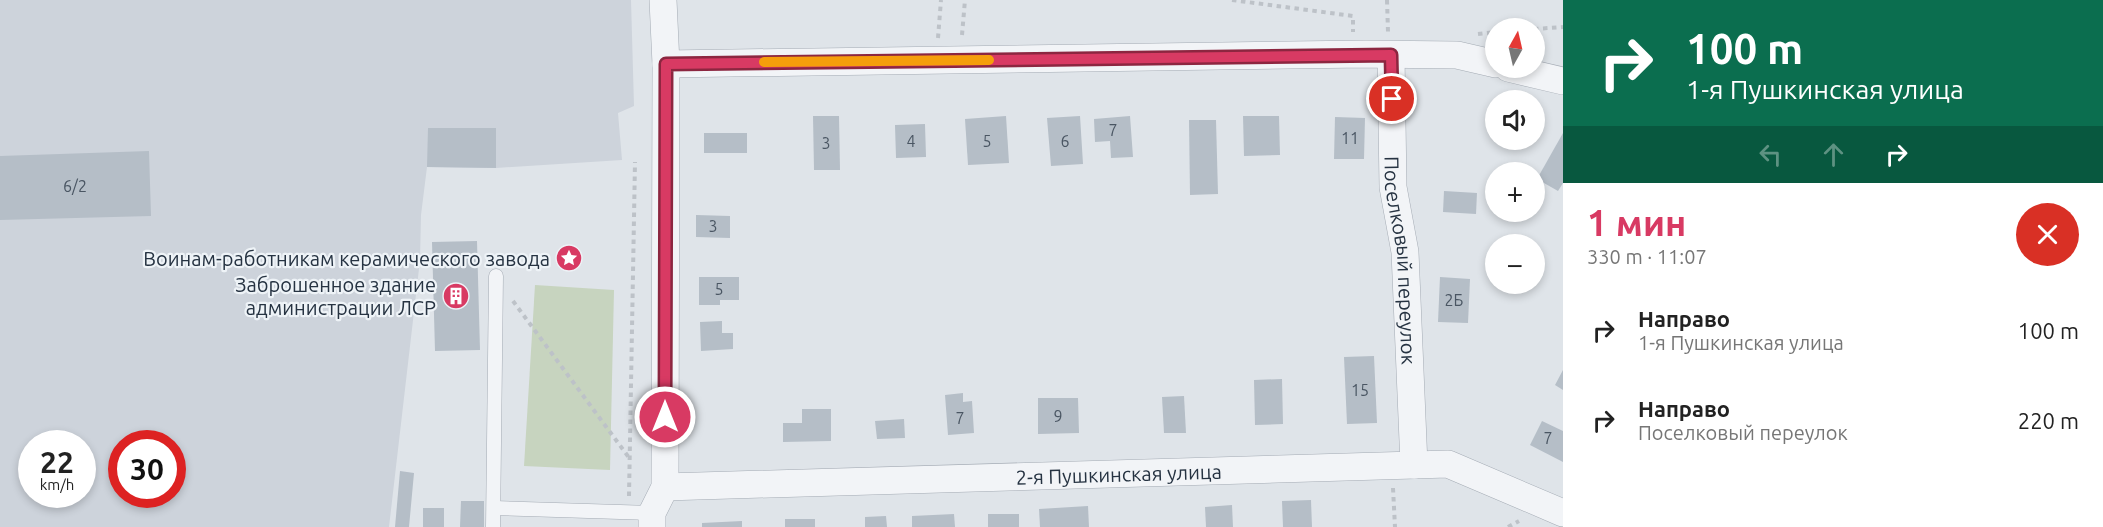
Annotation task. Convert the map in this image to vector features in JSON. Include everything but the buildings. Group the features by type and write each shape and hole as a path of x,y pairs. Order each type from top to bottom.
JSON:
{"street":[{"path":"644,518 665,488 666,64 663,0"},
{"path":"666,64 1391,55 1457,55 1485,61"},
{"name":"Поселковый переулок","path":"1391,55 1393,187 1405,252 1403,471"},
{"path":"1545,77 1563,81"},
{"name":"2-я Пушкинская улица","path":"665,488 1403,471 1448,464 1563,513"}],"lane":[{"path":"494,527 496,276"},
{"path":"494,508 644,518"}],"path":[{"path":"1545,28 1563,27"},
{"path":"635,162 630,460 644,518"},
{"path":"507,292 630,460"},
{"path":"1395,527 1403,471"}],"shaded area":[{"path":"0,0 631,0 634,106 618,113 622,160 496,168 427,167 421,215 420,260 389,527 0,527"}],"green space":[{"path":"535,285 614,290 610,470 524,466"}],"slow traffic":[{"path":"764,62 989,60"}],"place":[{"name":"Воинам-работникам керамического завода","path":"569,258"},
{"name":"Заброшенное здание администрации ЛСР","path":"456,296"}],"route":[{"path":"665,417 666,64 1391,55 1392,99"}]}
